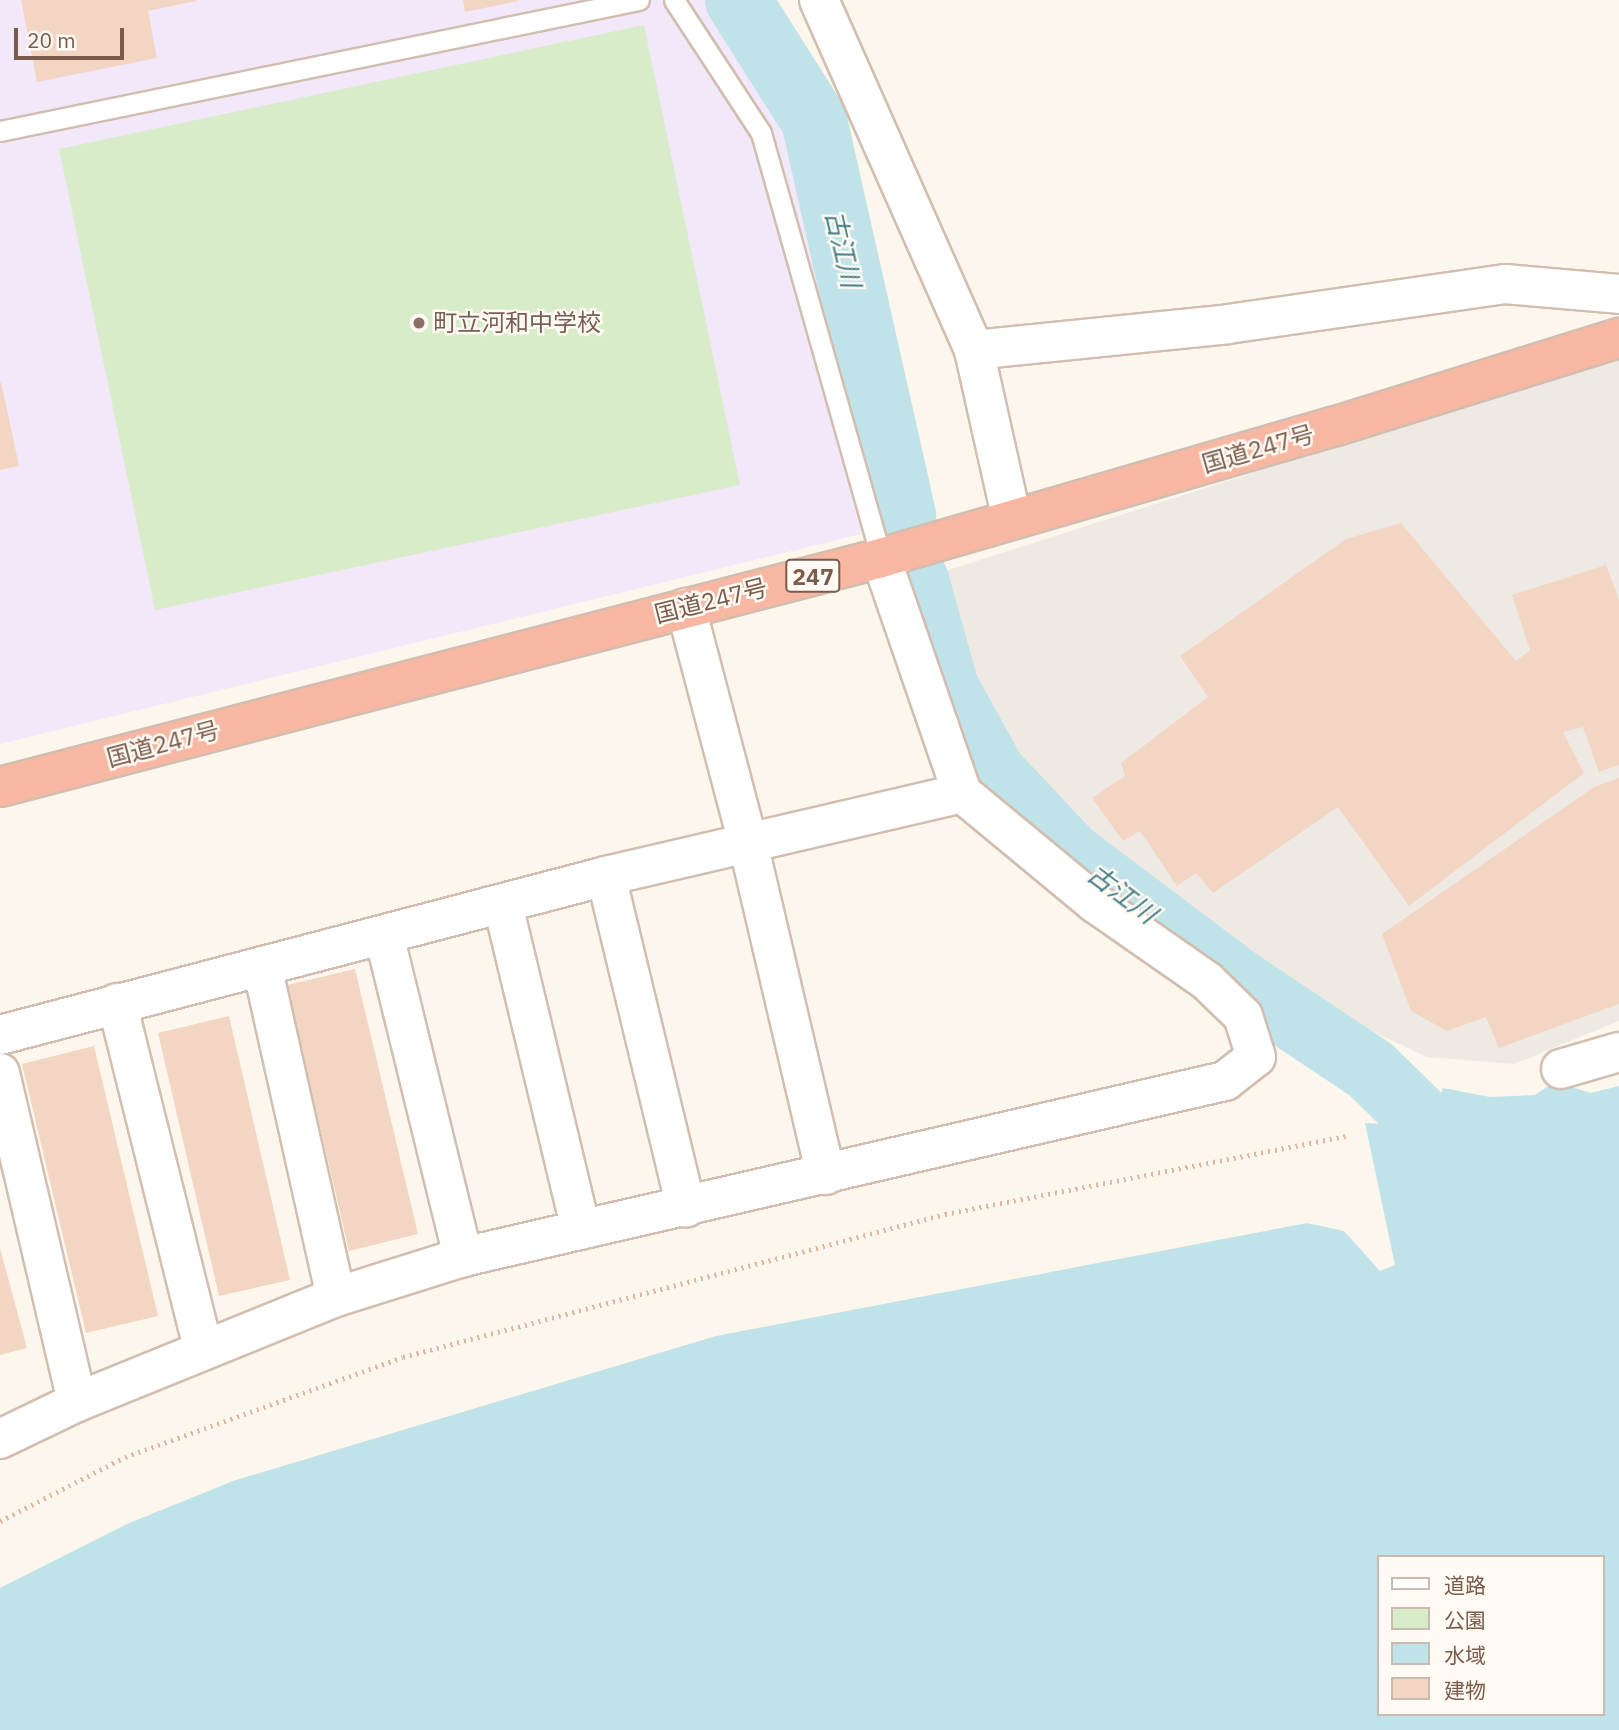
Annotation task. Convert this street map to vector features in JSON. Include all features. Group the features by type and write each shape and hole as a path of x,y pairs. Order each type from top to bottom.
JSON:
{"highway":[{"name":"国道247号","path":"0,787 881,558 1333,427 1619,338"}],"street":[{"path":"818,0 974,350 1012,520"},
{"path":"974,350 1228,324 1505,284 1619,294"},
{"path":"0,1439 77,1402 203,1349 336,1297 463,1257 1225,1081 1256,1057 1242,1016 1206,981 1095,903 962,793 881,558"},
{"path":"686,607 748,843 826,1175"},
{"path":"0,1035 607,876 962,793"},
{"path":"607,876 686,1207"},
{"path":"503,905 581,1230"},
{"path":"384,935 463,1257"},
{"path":"262,967 336,1297"},
{"path":"117,1003 203,1349"},
{"path":"1561,1069 1619,1052"},
{"path":"0,1073 77,1402"}],"lane":[{"path":"0,131 639,0"},
{"path":"674,0 761,133 881,558"}],"path":[{"path":"0,1521 125,1457 403,1357 945,1214 1345,1136"}],"shaded area":[{"name":"町立河和中学校","path":"0,0 704,0 782,120 894,526 0,744"},
{"path":"1619,356 1619,1021 1514,1064 1427,1057 1308,1001 1082,841 1015,768 966,682 942,572"}],"green space":[{"path":"644,25 740,485 155,610 59,149"}],"water":[{"path":"1554,1082 1591,1093 1619,1086 1619,1730 0,1730 0,1588 127,1524 233,1481 716,1336 1307,1223 1344,1231 1380,1271 1395,1265 1365,1123 1429,1127 1443,1088 1490,1097 1535,1095"}],"building":[{"path":"21,0 196,1 148,11 157,58 37,82"},
{"path":"463,0 518,0 518,1 465,12"},
{"path":"0,383 19,466 0,470"},
{"path":"1401,523 1516,661 1530,650 1512,595 1606,565 1619,600 1619,765 1599,772 1583,727 1563,732 1584,773 1409,906 1338,807 1213,893 1196,873 1177,886 1140,831 1123,841 1092,798 1125,776 1121,763 1208,697 1180,656 1346,539"},
{"path":"1619,778 1619,1004 1499,1048 1486,1017 1447,1031 1411,1011 1382,934 1594,787"},
{"path":"355,969 418,1234 349,1251 287,985"},
{"path":"229,1016 290,1280 219,1296 158,1033"},
{"path":"94,1046 158,1316 86,1333 22,1064"},
{"path":"0,1248 27,1348 0,1355"}],"waterway":[{"name":"古江川","path":"738,0 814,120 903,516"},
{"name":"古江川","path":"916,580 946,688 993,773 1069,854 1236,980 1371,1070 1429,1127"}],"place":[{"name":"町立河和中学校","path":"419,323"}]}
